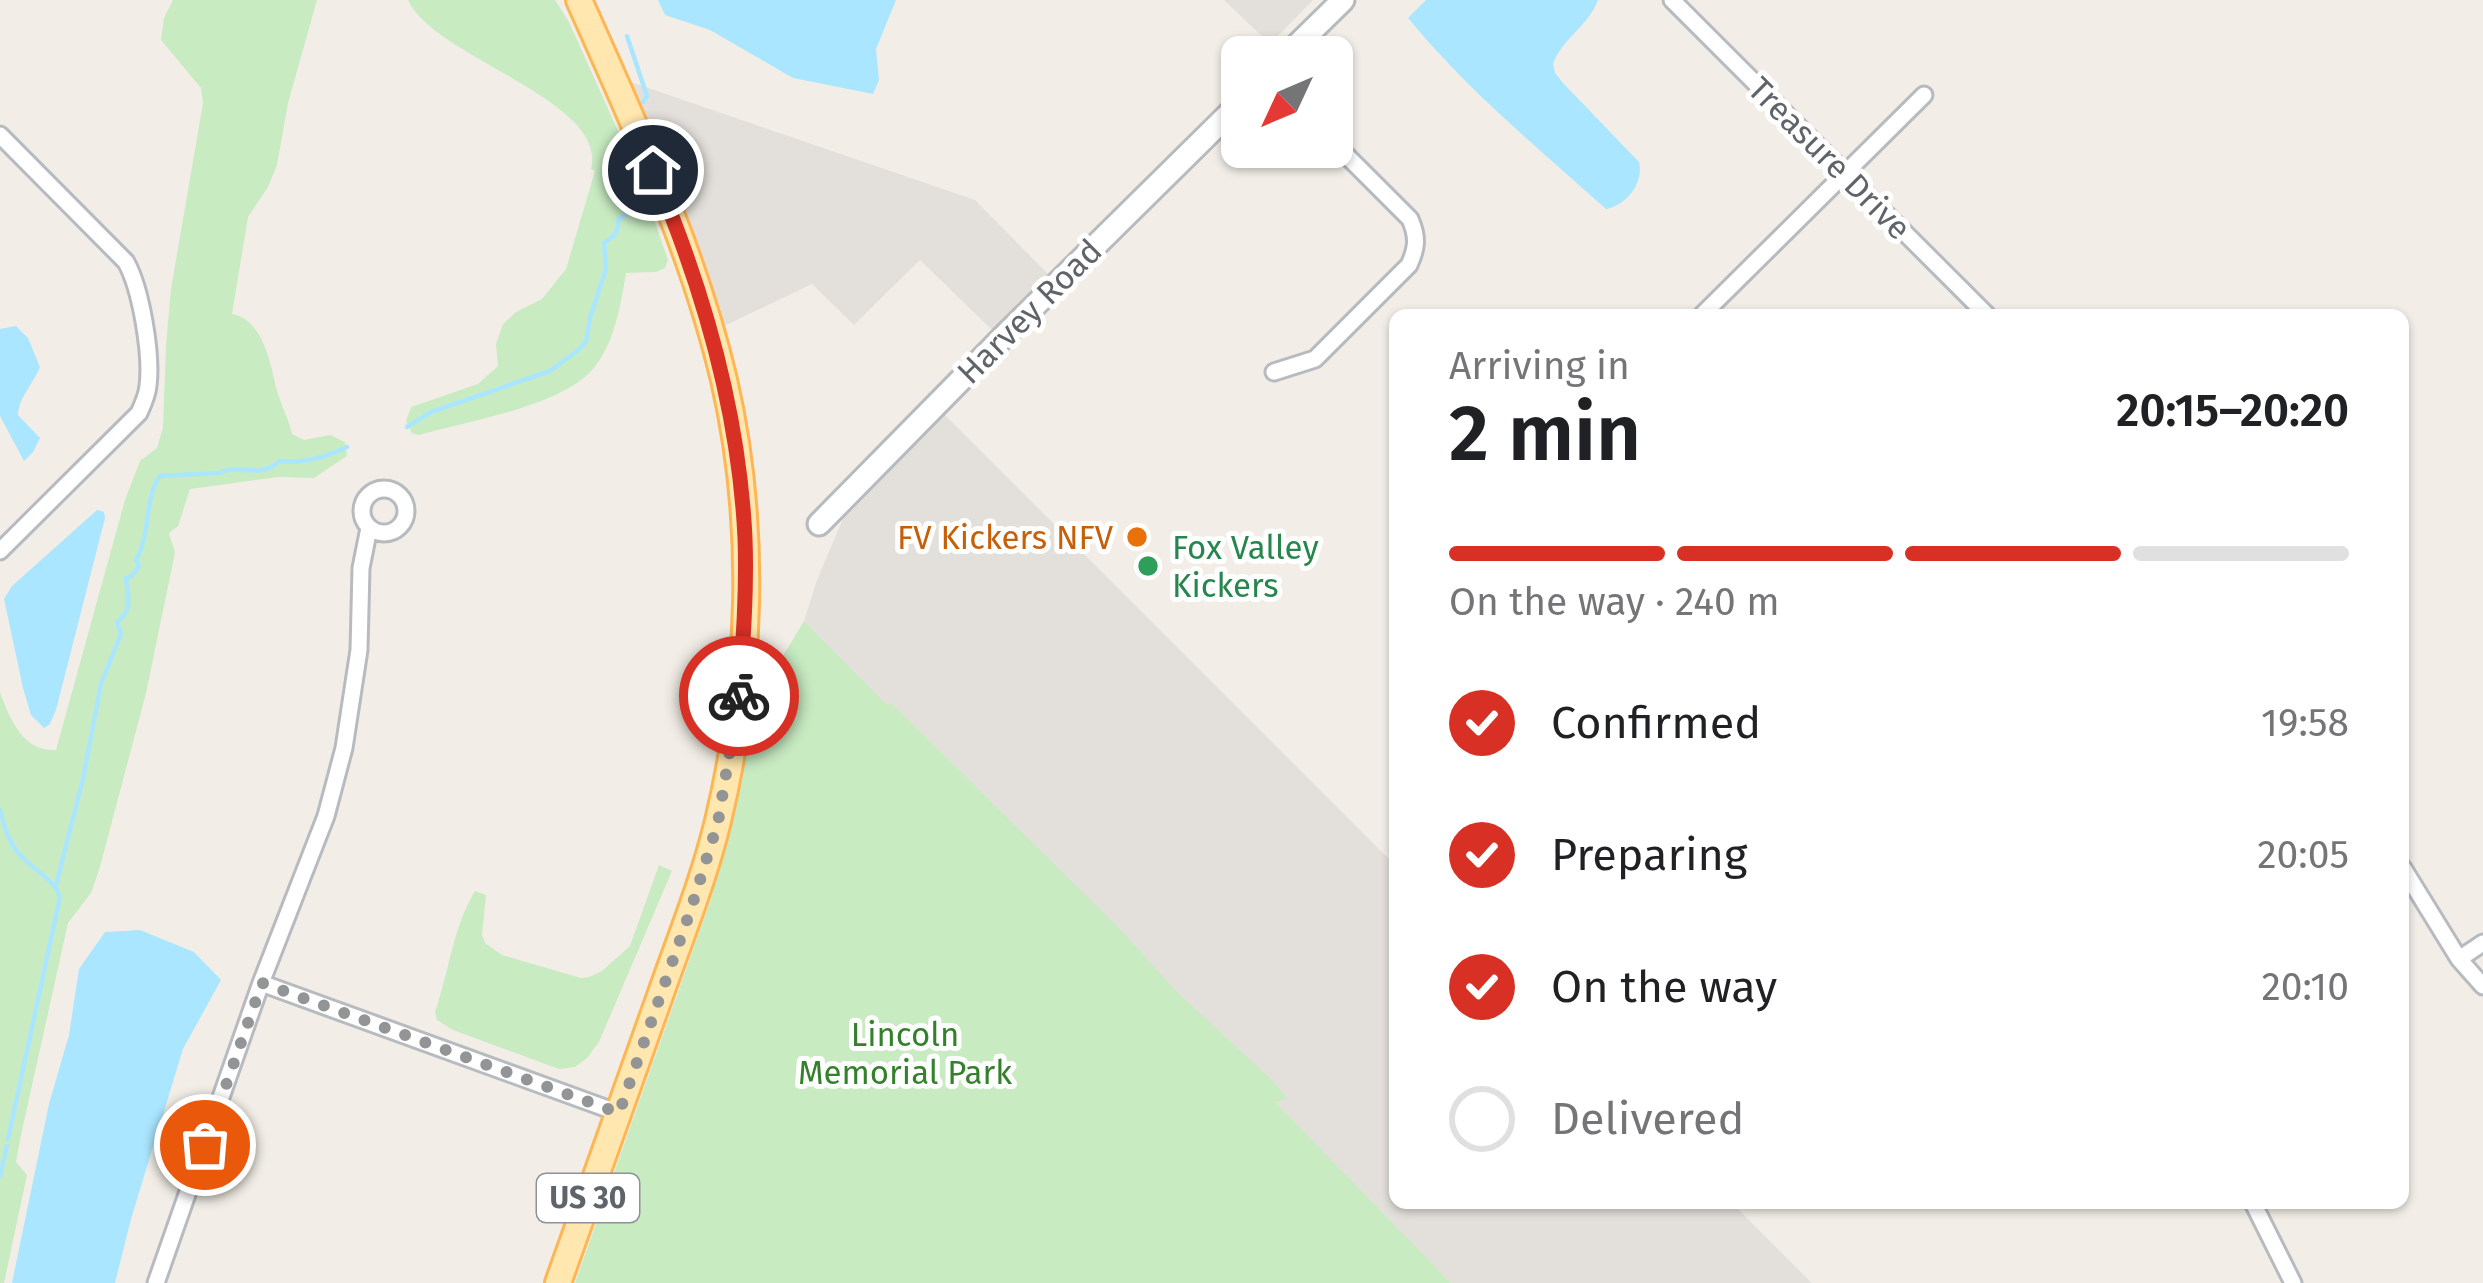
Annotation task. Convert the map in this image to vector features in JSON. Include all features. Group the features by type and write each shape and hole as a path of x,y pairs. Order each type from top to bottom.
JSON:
{"main road":[{"name":"US 30","path":"557,1283 718,822 745,628 745,536 733,428 706,310 669,208 579,0"}],"street":[{"path":"1306,36 1342,0"},
{"name":"Treasure Drive","path":"1672,0 1981,309"},
{"path":"1708,309 1924,95"},
{"name":"Harvey Road","path":"819,524 1221,121"},
{"path":"0,135 134,275 149,380 139,413 0,551"},
{"path":"1274,372 1316,358 1409,265 1416,249 1410,219 1353,162"},
{"path":"156,1283 326,816 344,748 359,650 361,568 369,528"},
{"path":"2409,878 2459,959 2483,986"},
{"path":"2459,959 2483,944"},
{"path":"262,983 619,1113"},
{"path":"2256,1209 2294,1283"}],"shaded area":[{"path":"1224,0 1313,0 1278,36 1262,36"},
{"path":"622,79 975,200 1050,276 994,332 920,260 854,325 812,284 722,327 695,242"},
{"path":"934,404 1389,859 1389,1209 1738,1209 1812,1283 1451,1283 804,621 844,516"}],"green space":[{"path":"173,0 317,0 288,103 277,165 248,217 232,314 258,332 292,434 304,440 330,435 345,442 347,456 314,478 279,477 190,489 178,526 169,533 175,553 146,693 100,867 91,893 68,923 21,1135 16,1162 27,1175 4,1283 0,1283 0,692 26,740 56,750 125,500 140,461 157,448 163,427 171,289 203,103 201,88 161,40"},
{"path":"408,0 555,0 641,182 668,260 656,272 626,273 606,349 577,383 535,403 419,435 412,433 406,421 411,407 478,384 498,366 496,344 503,324 542,299 566,269 595,171 589,144 574,122 548,100 450,41 424,21"},
{"name":"Lincoln Memorial Park","path":"804,621 1118,927 1176,991 1273,1081 1287,1099 1275,1102 1451,1283 575,1283 711,899 735,806 751,709"},
{"path":"659,865 672,871 599,1042 575,1067 559,1069 437,1020 435,1012 456,935 475,891 486,895 485,943 502,955 589,977 630,946"}],"water":[{"path":"658,0 896,0 876,49 879,80 873,94 793,78 710,30 665,15"},
{"path":"1426,0 1598,0 1553,64 1564,84 1639,162 1639,178 1627,198 1606,209 1478,94 1408,18"},
{"path":"16,326 28,338 40,367 19,408 18,415 40,438 24,461 0,416 0,329"},
{"path":"97,510 105,518 56,710 44,728 31,715 4,599 12,586"},
{"path":"140,930 194,952 221,980 183,1049 115,1283 12,1283 49,1104 69,1035 79,969 105,932"}],"waterway":[{"path":"627,36 647,96 643,102"},
{"path":"407,427 431,412 550,371 586,342 606,269 604,243 616,234 619,219 626,214 621,203 634,177"},
{"path":"56,885 101,684 121,634 117,622 128,607 126,578 139,566 136,560 160,476 257,471 280,461 314,459 347,447"},
{"path":"0,810 16,850 60,897 8,1139"},
{"path":"0,1176 7,1146"}],"way so far":[{"path":"205,1145 262,983 619,1113 718,822 739,696"}],"place":[{"name":"FV Kickers NFV","path":"1137,537"},
{"name":"Fox Valley Kickers","path":"1148,566"}],"route":[{"path":"653,170 706,310 733,428 745,536 739,696"}]}
